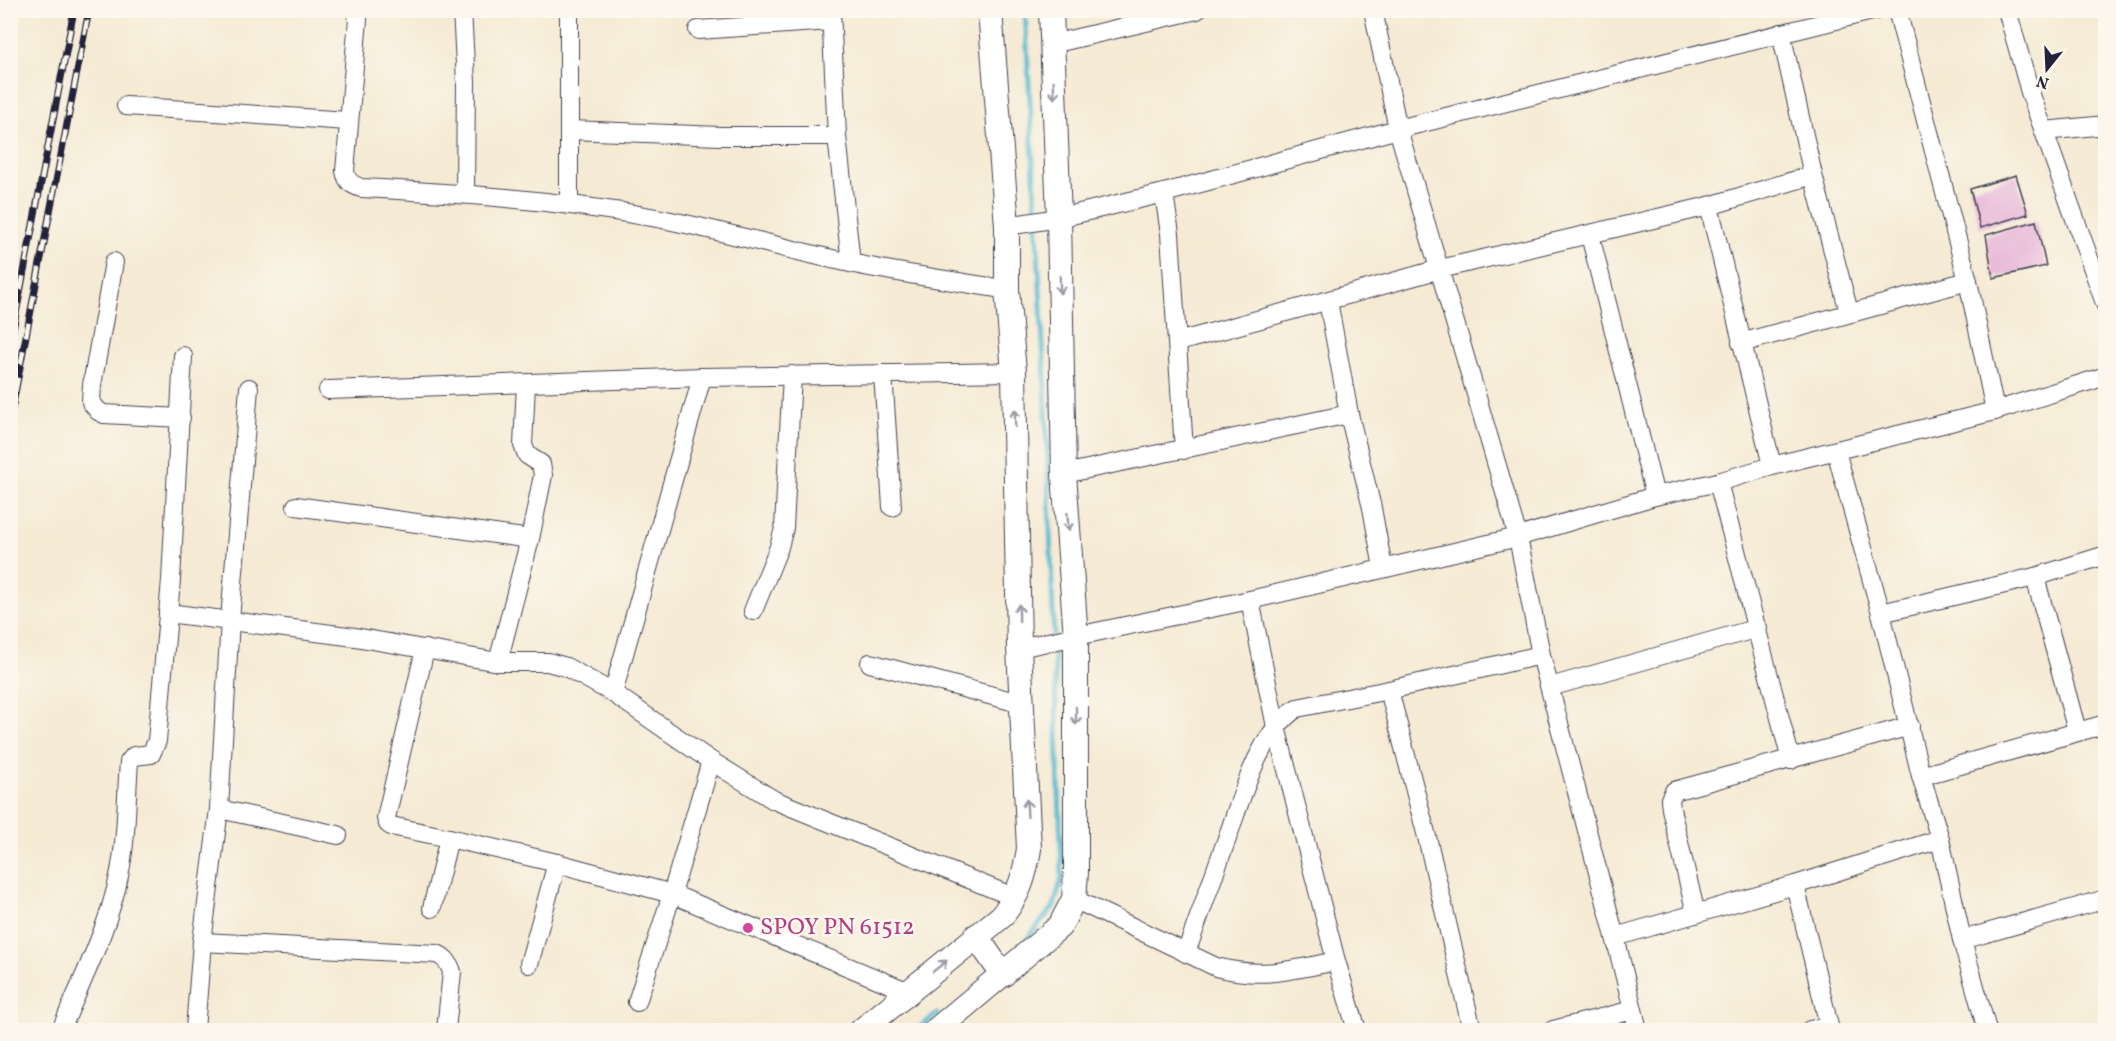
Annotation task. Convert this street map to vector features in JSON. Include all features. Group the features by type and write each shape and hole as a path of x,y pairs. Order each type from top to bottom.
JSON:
{"main road":[{"path":"862,1030 909,992 980,942 1016,898 1024,876 1029,849 1023,705 1026,646 1014,372 1007,290 1014,225 990,10"},
{"path":"936,1030 1001,971 1060,926 1074,899 1076,872 1054,218 1050,10"},
{"path":"980,942 1001,971"}],"street":[{"path":"356,10 358,19 345,171 347,180 352,185 361,188 465,193 569,204 694,226 851,263 1007,290"},
{"path":"462,10 466,82 465,193"},
{"path":"569,10 569,204"},
{"path":"1052,44 1197,10"},
{"path":"1373,10 1398,129 1518,537 1540,656 1550,687 1638,1030"},
{"path":"1014,225 1164,193 1398,129 1876,10"},
{"path":"1897,10 1968,281 1995,411"},
{"path":"2007,10 2030,92 2106,306"},
{"path":"698,30 831,16 837,136 851,263"},
{"path":"1780,33 1849,312"},
{"path":"126,106 348,121"},
{"path":"2044,131 2106,125"},
{"path":"570,130 720,136 837,136"},
{"path":"1178,342 1440,269 1709,206 1814,175"},
{"path":"1164,193 1170,234 1184,450"},
{"path":"1709,206 1772,466"},
{"path":"1590,235 1655,496"},
{"path":"114,262 95,361 91,402 98,411 104,414 181,418"},
{"path":"1741,343 1968,281"},
{"path":"1329,301 1349,414 1372,508 1383,568"},
{"path":"62,1030 115,896 122,852 129,762 134,756 151,754 156,747 168,613 183,356"},
{"path":"328,390 526,385 702,377 1014,372"},
{"path":"883,374 892,507"},
{"path":"753,611 779,547 784,528 792,375"},
{"path":"1026,646 1250,600 1518,537 1655,496 1995,411 2106,376"},
{"path":"613,693 702,377"},
{"path":"498,662 530,539 543,475 541,464 527,454 523,445 526,385"},
{"path":"195,1030 202,942 219,809 230,620 249,388"},
{"path":"1064,474 1349,414"},
{"path":"1836,451 1881,613 1921,776 1940,839 1962,940 1987,1030"},
{"path":"1718,482 1791,760"},
{"path":"296,506 530,539"},
{"path":"1881,613 2035,577 2106,555"},
{"path":"2035,577 2077,731"},
{"path":"1250,600 1276,727 1336,961 1357,1030"},
{"path":"168,613 230,620 498,662 556,664 613,693 711,761 774,800 1016,898"},
{"path":"1550,687 1758,628"},
{"path":"425,649 386,818 388,824 672,894 909,992"},
{"path":"1186,953 1253,767 1285,716 1297,708 1540,656"},
{"path":"870,663 1023,705"},
{"path":"1389,690 1427,837 1472,1030"},
{"path":"1921,776 2106,724"},
{"path":"1696,914 1671,809 1674,791 1910,726"},
{"path":"637,1002 711,761"},
{"path":"219,809 338,835"},
{"path":"432,908 449,838"},
{"path":"1615,937 1795,885 1940,839"},
{"path":"529,963 557,864"},
{"path":"1795,885 1829,1028 1810,1030"},
{"path":"1074,899 1216,967 1250,974 1274,974 1336,961"},
{"path":"1962,940 2106,899"},
{"path":"202,942 437,954 450,964 452,972 446,1030"},
{"path":"1553,1030 1633,1010"}],"building":[{"path":"2016,175 2028,214 1980,228 1970,189"},
{"path":"2036,221 2046,266 1993,278 1986,235"}],"waterway":[{"path":"1025,10 1045,381 1062,877 1054,906 1027,939"},
{"path":"916,1030 937,1014"}],"railway":[{"path":"10,345 74,10"},
{"path":"10,419 89,10"}],"place":[{"name":"SPOY PN 61512","path":"748,928"}]}
